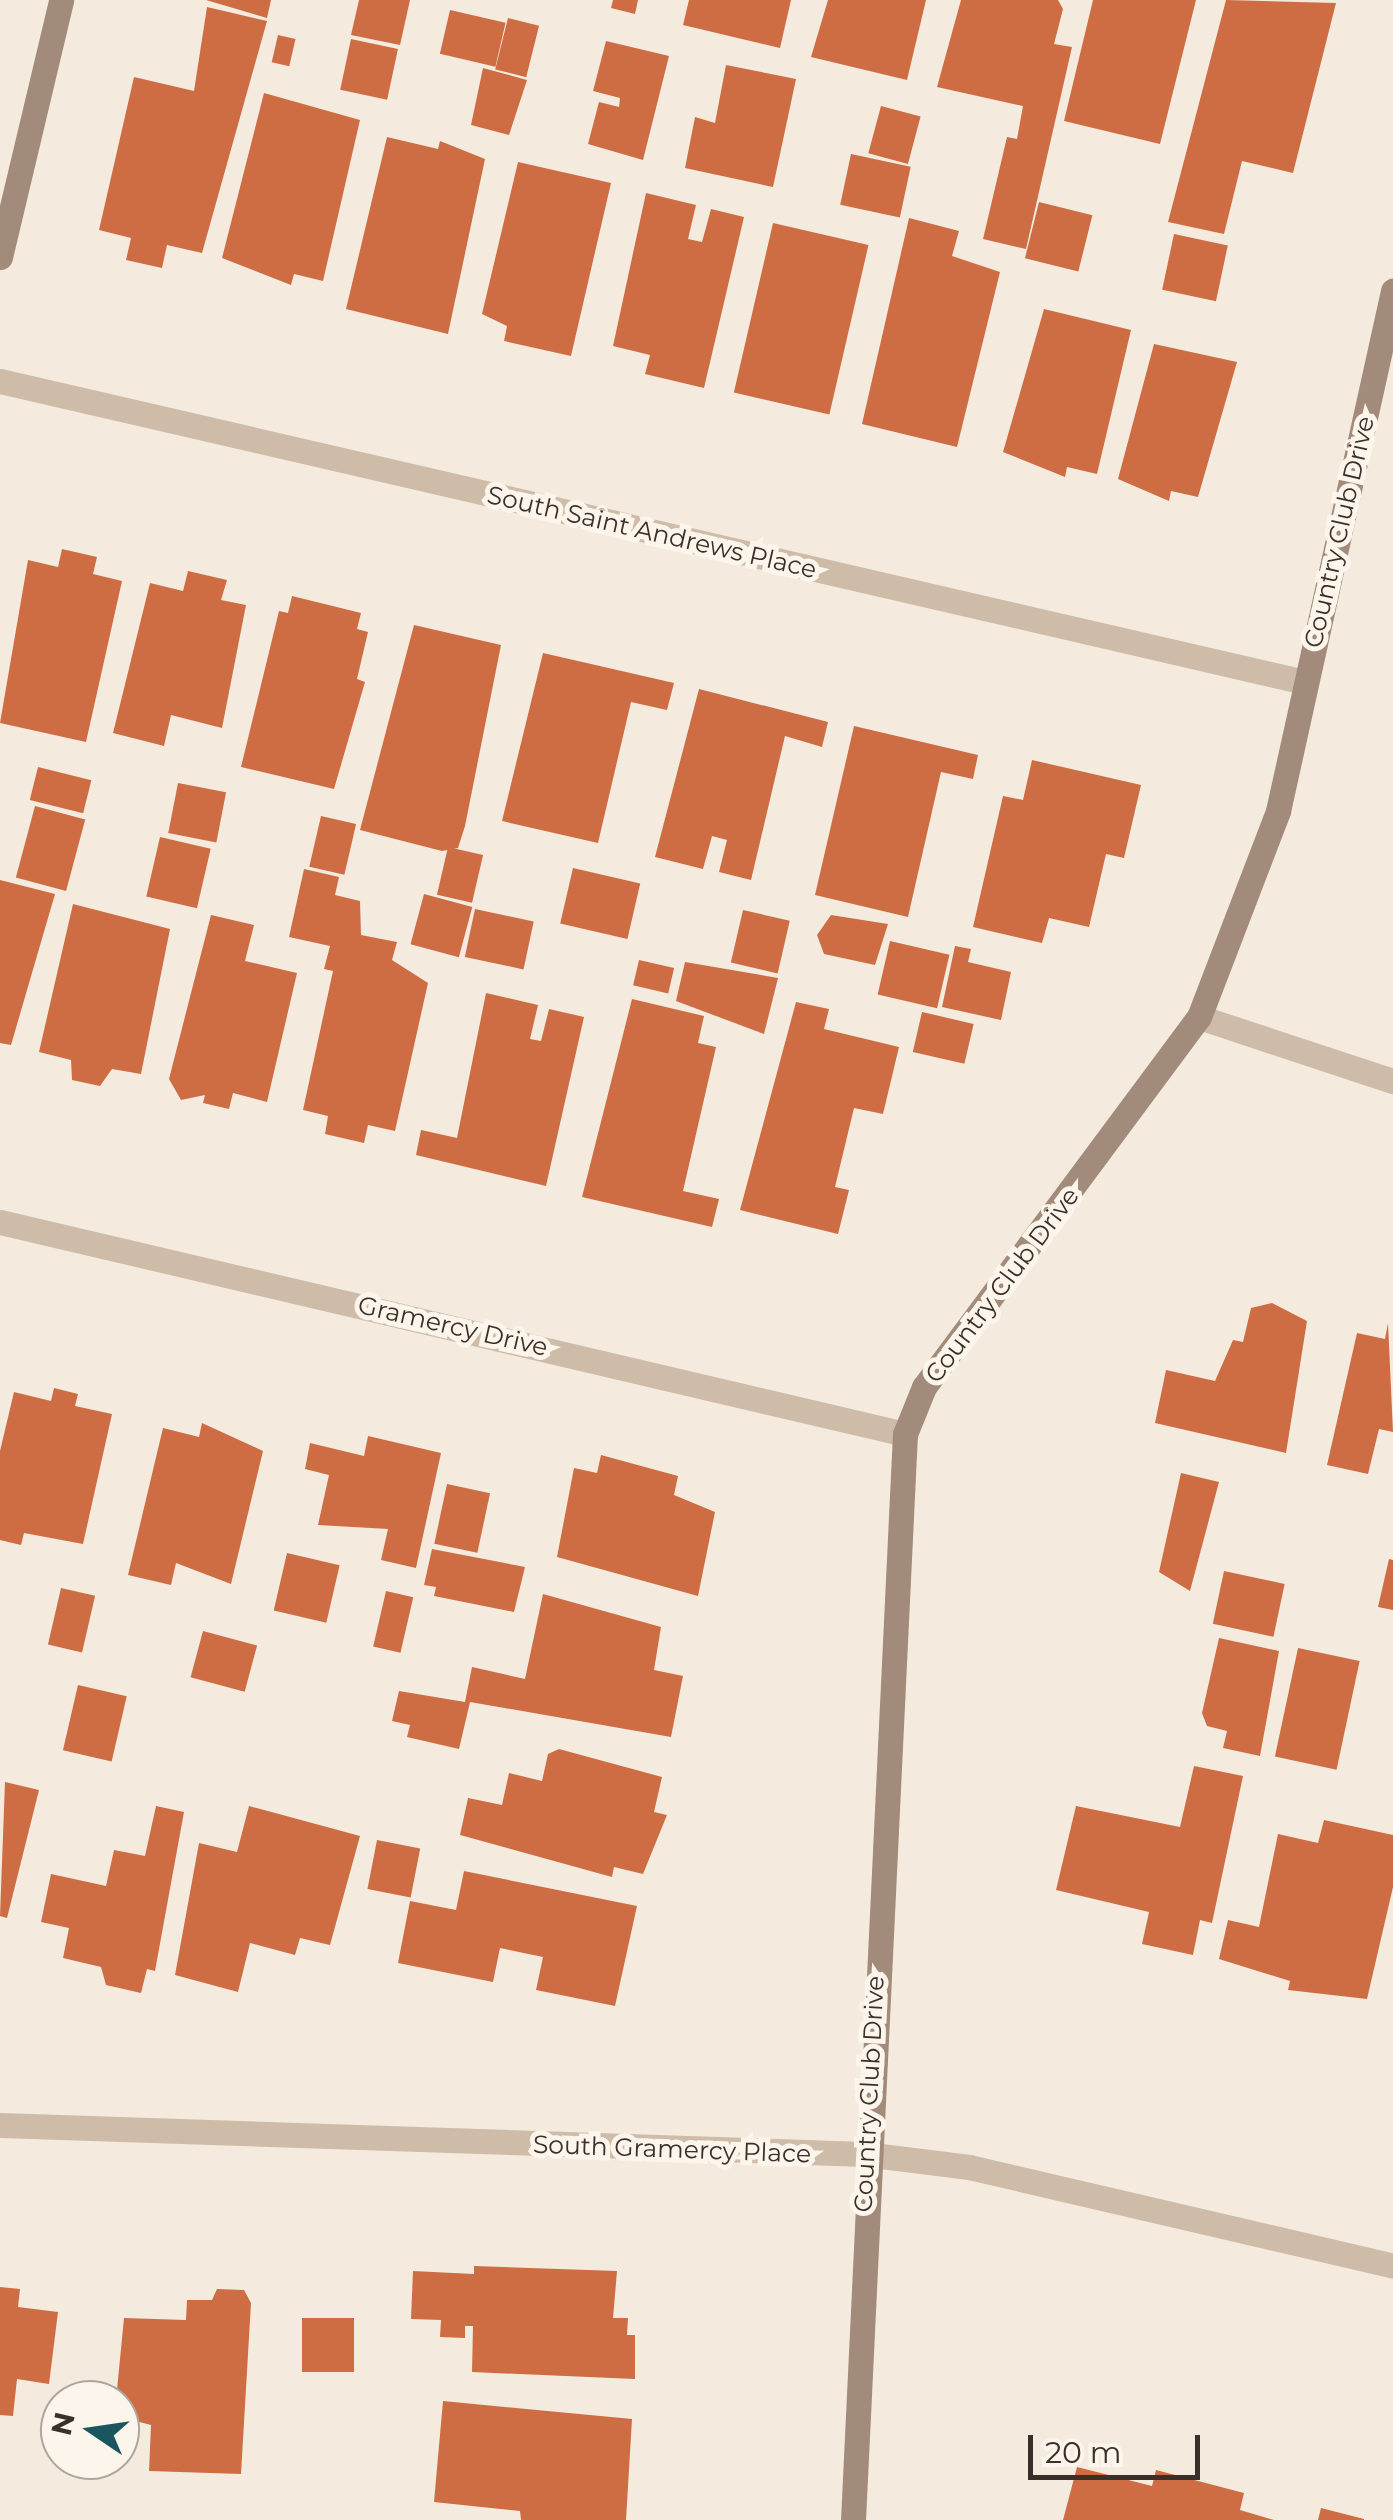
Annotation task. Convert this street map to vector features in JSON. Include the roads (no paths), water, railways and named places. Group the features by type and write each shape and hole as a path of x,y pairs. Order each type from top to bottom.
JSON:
{"street":[{"path":"0,257 61,0"},
{"name":"Country Club Drive","path":"852,2520 865,2154 905,1434 924,1386 1123,1130 1198,1017 1278,811 1393,292"},
{"name":"South Saint Andrews Place","path":"0,381 1304,682"},
{"path":"1198,1017 1393,1081"},
{"name":"Gramercy Drive","path":"0,1222 905,1434"},
{"name":"South Gramercy Place","path":"0,2124 865,2154 969,2167 1393,2266"}]}
